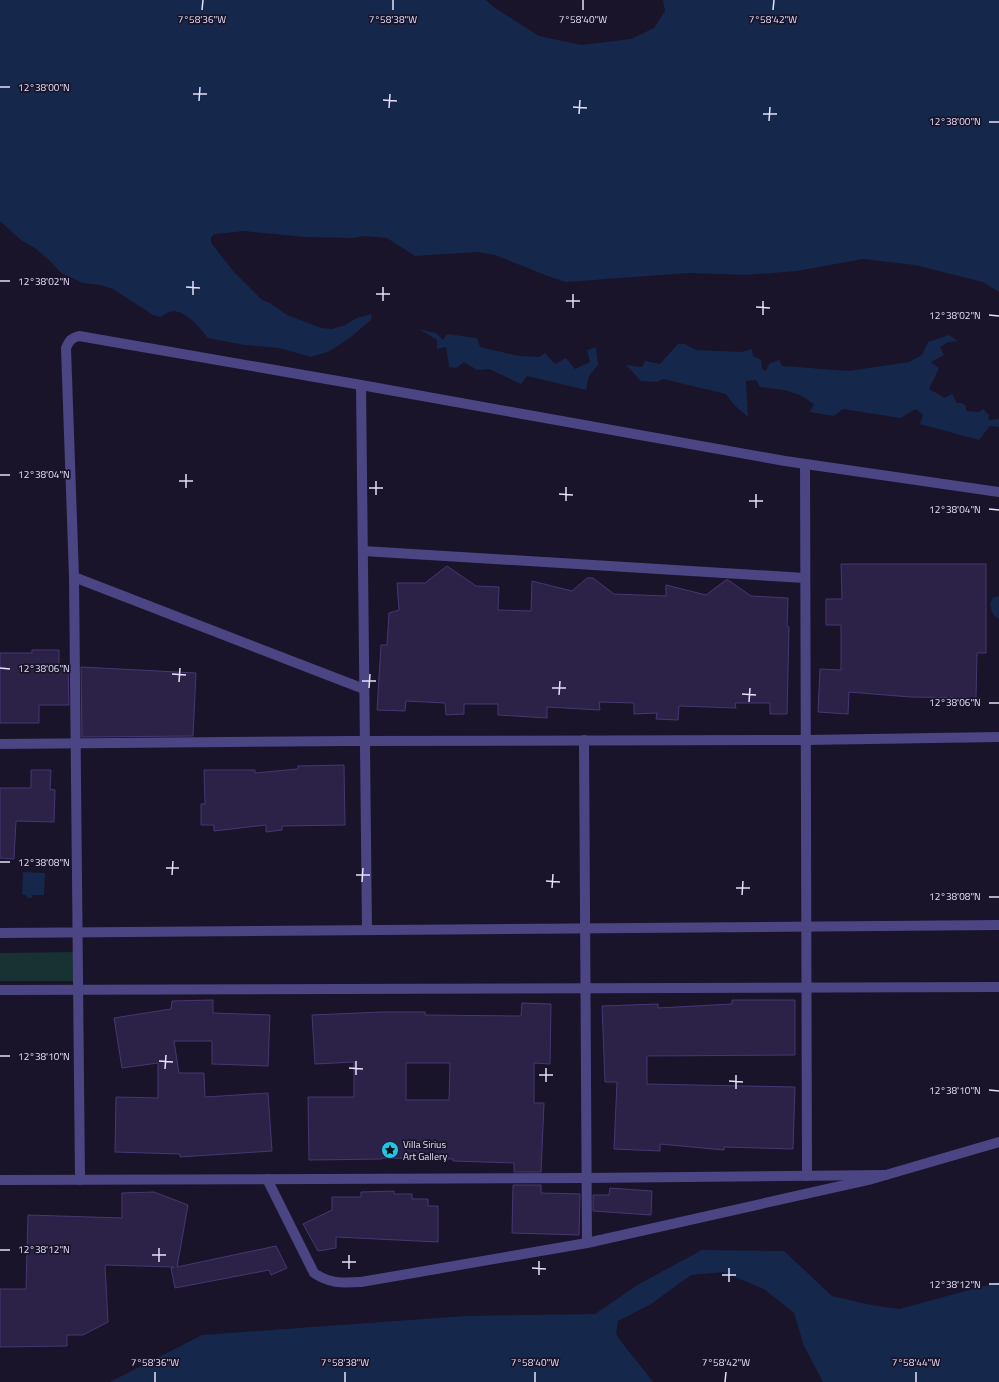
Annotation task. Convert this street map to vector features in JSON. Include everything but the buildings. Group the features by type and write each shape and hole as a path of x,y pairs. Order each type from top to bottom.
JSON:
{"street":[{"path":"80,1180 74,578 66,348 68,342 73,338 78,336 805,464 999,492"},
{"path":"361,385 367,930"},
{"path":"805,464 807,1176"},
{"path":"363,551 805,578"},
{"path":"74,578 364,689"},
{"path":"0,744 806,740 999,737"},
{"path":"584,740 587,1243"},
{"path":"0,932 999,925"},
{"path":"0,990 999,987"},
{"path":"266,1180 314,1272 328,1281 344,1283 361,1282 587,1243 872,1179 999,1142"},
{"path":"0,1180 266,1180 886,1175"}],"green space":[{"path":"76,952 78,981 0,981 0,953"}],"water":[{"path":"0,0 486,0 495,8 539,36 581,45 631,39 654,28 665,11 663,0 999,0 999,292 983,282 915,265 863,259 797,271 746,275 688,273 566,282 495,255 478,252 415,256 387,238 364,236 353,238 305,237 244,231 215,234 211,237 211,243 234,272 262,300 270,303 287,315 321,328 332,329 345,325 357,318 372,314 371,320 351,337 330,351 311,357 279,348 245,345 208,338 186,315 175,311 169,312 161,317 153,315 113,289 101,285 83,283 61,273 35,248 21,240 0,221"},
{"path":"419,329 436,333 443,340 447,334 477,338 480,347 519,356 539,357 545,353 555,364 566,358 575,369 590,362 587,350 596,347 598,365 589,376 586,390 527,376 521,384 489,369 477,370 464,362 456,368 449,367 446,347 437,349 437,340"},
{"path":"949,335 958,341 948,342 940,347 944,355 931,362 939,368 929,389 945,398 952,394 957,403 962,403 966,406 966,411 979,412 983,409 989,415 988,420 999,419 999,427 990,426 979,440 920,424 923,415 916,409 900,418 843,409 834,416 810,412 814,404 800,395 784,390 760,387 756,380 746,381 748,417 733,404 726,394 663,379 657,382 641,381 626,365 642,367 645,361 660,364 678,344 685,344 696,350 741,352 752,349 753,356 761,360 762,369 766,371 769,364 779,360 782,366 849,371 909,362 922,355 928,342"},
{"path":"999,596 999,619 992,612 990,603 993,598"},
{"path":"23,872 45,873 44,895 33,895 32,898 28,898 26,895 22,894"},
{"path":"702,1250 784,1251 832,1296 871,1305 899,1309 999,1282 999,1382 823,1382 804,1346 794,1313 764,1289 723,1272 691,1275 651,1304 618,1321 616,1334 653,1382 110,1382 202,1335 465,1316 595,1314 639,1284"}],"place":[{"name":"Villa Sirius Art Gallery","path":"390,1150"}]}
